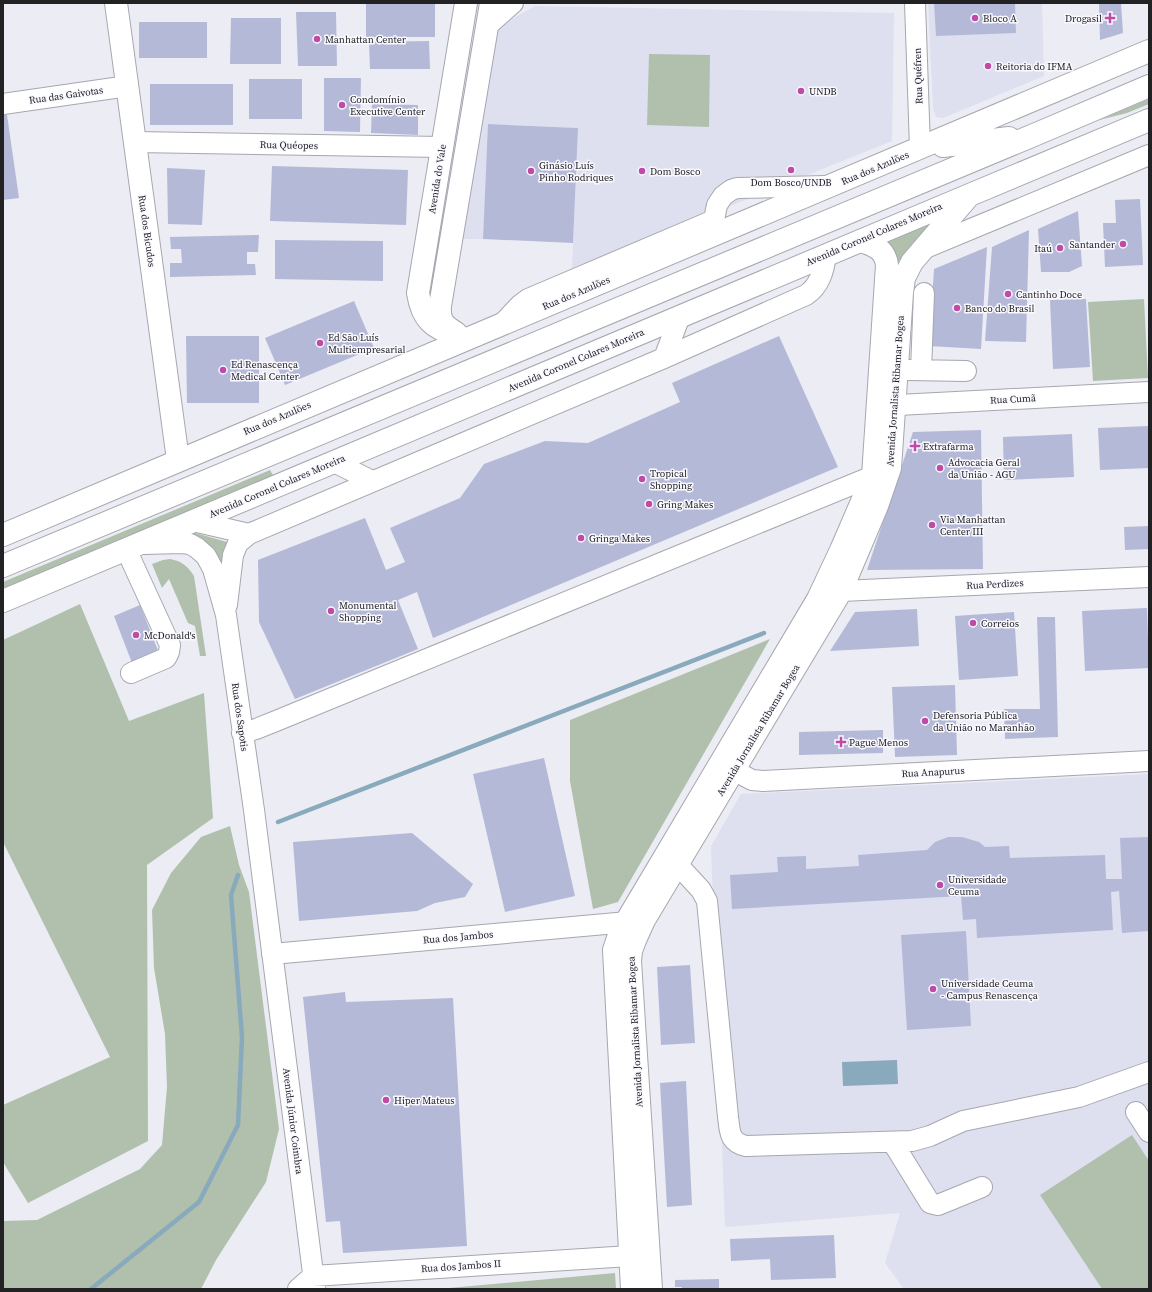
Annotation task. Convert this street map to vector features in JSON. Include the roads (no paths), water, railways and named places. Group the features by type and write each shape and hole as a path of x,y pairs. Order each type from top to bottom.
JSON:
{"main road":[{"name":"Rua dos Bicudos","path":"116,3 135,142 169,464"},
{"name":"Avenida do Vale","path":"464,336 446,332 431,323 422,310 418,292 466,3"},
{"path":"464,336 442,322 440,318 440,306 491,3"},
{"name":"Rua dos Azulões","path":"3,535 464,336 503,323 717,226 831,186 1149,51"},
{"path":"450,100 481,58"},
{"path":"3,566 1034,136 1149,86"},
{"name":"Avenida Coronel Colares Moreira","path":"3,601 1149,120"},
{"path":"920,148 1034,136"},
{"name":"Avenida Jornalista Ribamar Bogea","path":"651,1289 630,962 631,951 635,940 635,921 727,766 818,599 841,550 873,476 886,406 896,369 903,285 908,269 923,249 972,194"},
{"name":"Avenida Jornalista Ribamar Bogea","path":"632,1289 614,950 620,932 635,921 678,865 727,766 841,591 857,557 887,480 890,468 886,406 887,265 884,255 880,249 860,240"},
{"path":"503,323 620,309"},
{"path":"88,531 169,464"}],"street":[{"path":"487,26 512,3"},
{"name":"Rua Quéfren","path":"915,3 920,148"},
{"name":"Rua das Gaivotas","path":"3,104 128,86"},
{"name":"Rua Quéopes","path":"135,142 442,148"},
{"path":"923,249 1149,155"},
{"path":"717,226 718,205 723,196 731,190 737,188 831,186"},
{"path":"226,615 233,555 238,543 249,534 664,358 806,295 812,291 819,282 824,268 826,255"},
{"path":"921,370 924,292"},
{"path":"664,358 680,316"},
{"path":"896,369 966,371"},
{"name":"Rua Cumã","path":"886,406 1149,392"},
{"path":"334,462 372,481"},
{"path":"242,733 256,729 873,476"},
{"path":"192,521 249,534"},
{"name":"Rua dos Sapotis","path":"131,547 173,542 190,544 206,556 213,569 226,615 254,810 272,954"},
{"path":"131,547 170,645 166,658 131,673"},
{"name":"Rua Perdizes","path":"841,591 1149,577"},
{"name":"Rua Anapurus","path":"727,766 752,780 763,781 1149,761"},
{"path":"678,865 701,890 707,901 728,1117 730,1132 734,1141 738,1144 746,1146 893,1143 912,1141 921,1139 963,1121 1079,1097 1149,1072"},
{"name":"Rua dos Jambos","path":"272,954 635,921"},
{"name":"Avenida Júnior Coimbra","path":"272,954 314,1282"},
{"path":"1136,1112 1149,1132"},
{"path":"893,1143 930,1203 938,1205 982,1187"},
{"name":"Rua dos Jambos II","path":"314,1282 630,1256"},
{"path":"298,1289 314,1282"}],"water":[{"path":"897,1060 898,1084 843,1086 842,1062"}],"waterway":[{"path":"278,822 764,633"},
{"path":"91,1289 199,1202 238,1125 242,1037 231,895 238,875"}],"place":[{"name":"Bloco A","path":"975,18"},
{"name":"Drogasil","path":"1110,18"},
{"name":"Manhattan Center","path":"317,39"},
{"name":"Reitoria do IFMA","path":"988,66"},
{"name":"UNDB","path":"801,91"},
{"name":"Condomínio Executive Center","path":"342,105"},
{"name":"Dom Bosco/UNDB","path":"791,170"},
{"name":"Ginásio Luís Pinho Rodriques","path":"531,171"},
{"name":"Dom Bosco","path":"642,171"},
{"name":"Santander","path":"1123,244"},
{"name":"Itaú","path":"1060,248"},
{"name":"Cantinho Doce","path":"1008,294"},
{"name":"Banco do Brasil","path":"957,308"},
{"name":"Ed São Luís Multiempresarial","path":"320,343"},
{"name":"Ed Renascença Medical Center","path":"223,370"},
{"name":"Extrafarma","path":"915,446"},
{"name":"Advocacia Geral da União - AGU","path":"940,468"},
{"name":"Tropical Shopping","path":"642,479"},
{"name":"Gring Makes","path":"649,504"},
{"name":"Via Manhattan Center III","path":"932,525"},
{"name":"Gringa Makes","path":"581,538"},
{"name":"Monumental Shopping","path":"331,611"},
{"name":"Correios","path":"973,623"},
{"name":"McDonald's","path":"136,635"},
{"name":"Defensoria Pública da União no Maranhão","path":"925,721"},
{"name":"Pague Menos","path":"841,742"},
{"name":"Universidade Ceuma","path":"940,885"},
{"name":"Universidade Ceuma - Campus Renascença","path":"933,989"},
{"name":"Hiper Mateus","path":"386,1100"}]}
